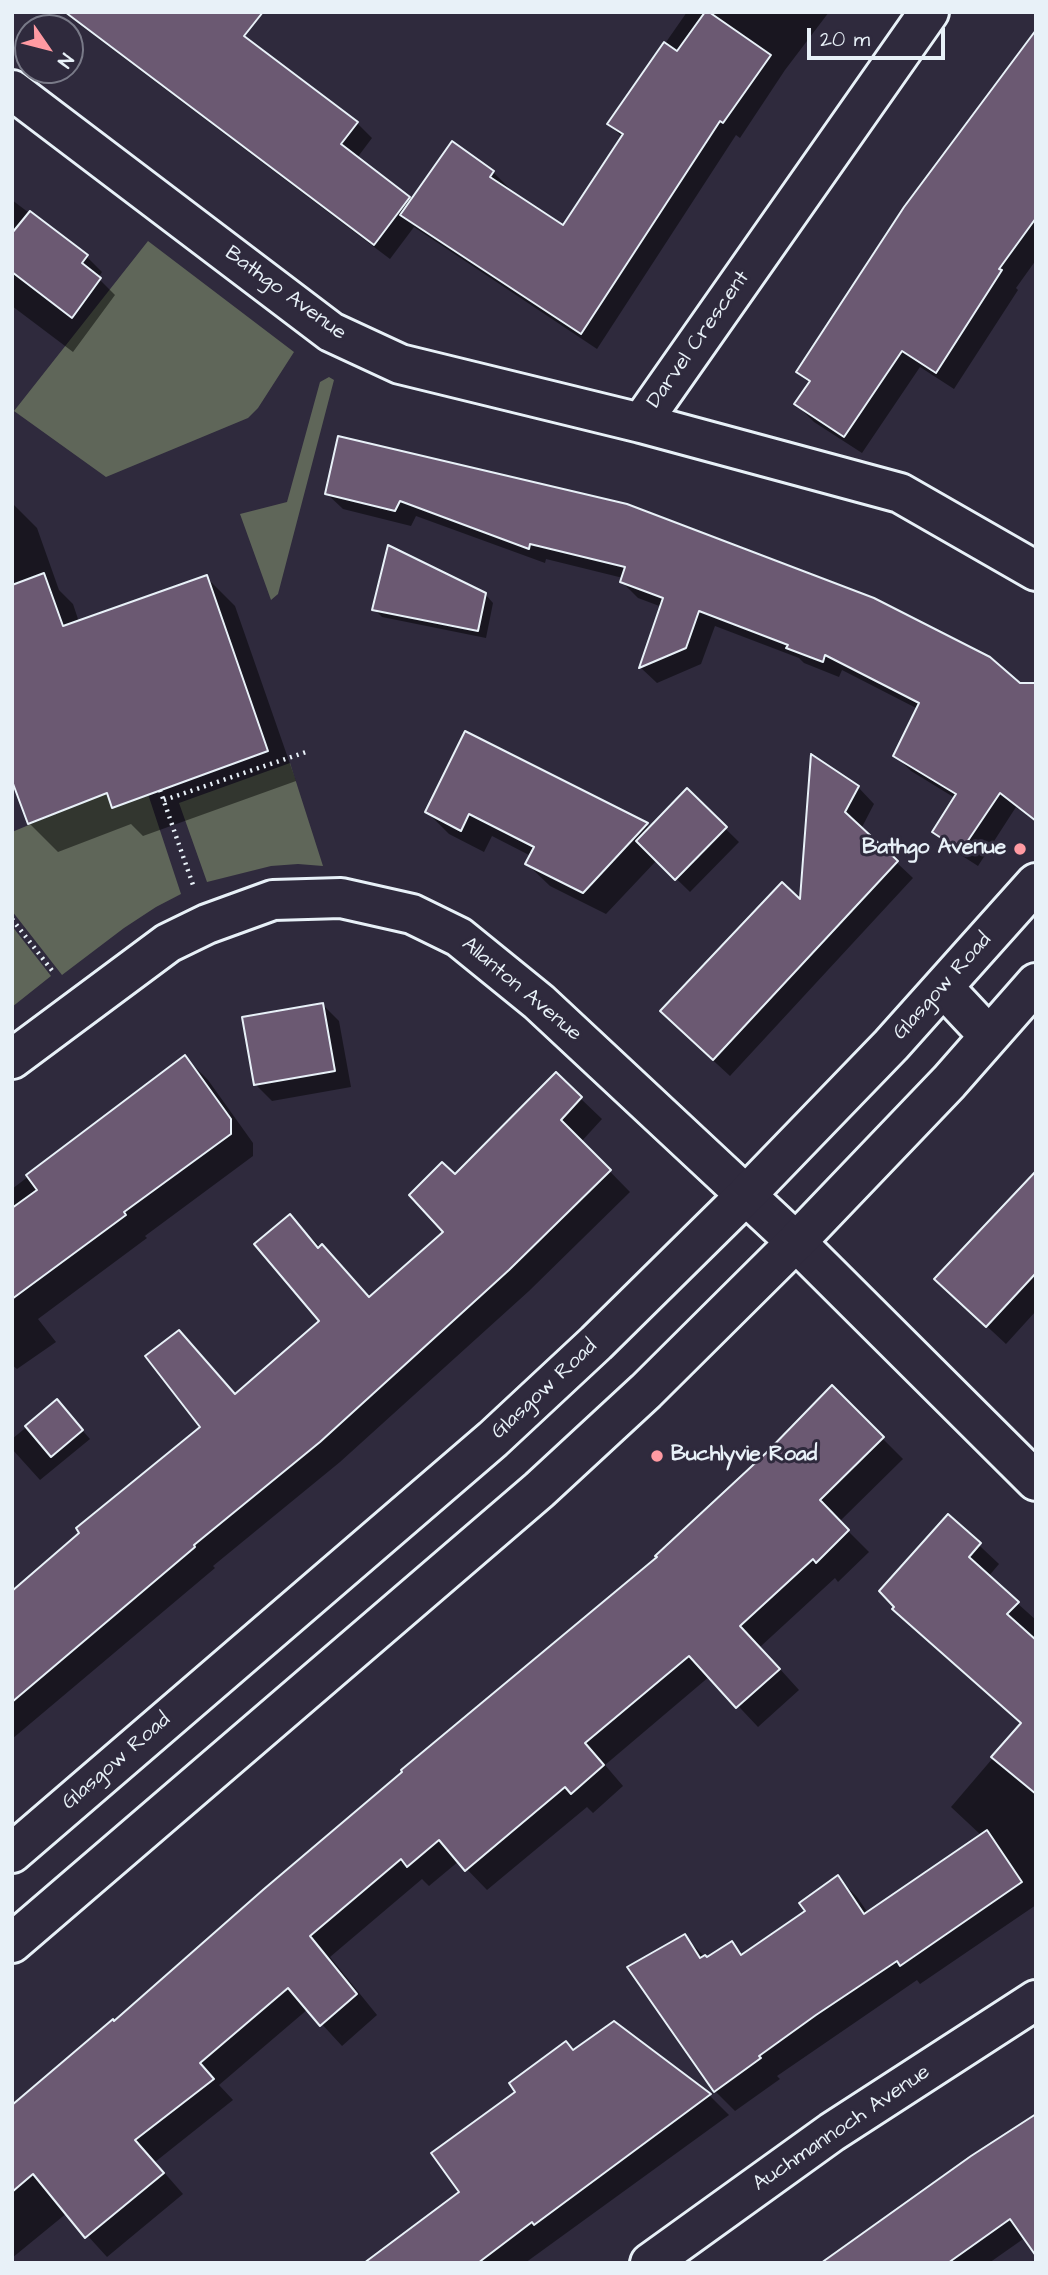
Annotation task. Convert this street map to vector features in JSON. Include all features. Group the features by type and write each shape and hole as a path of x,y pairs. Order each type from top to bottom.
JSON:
{"street":[{"name":"Darvel Crescent","path":"929,12 641,423 900,493 1036,571"},
{"name":"Bathgo Avenue","path":"12,90 331,332 400,364 641,423"},
{"name":"Glasgow Road","path":"12,1853 493,1439 596,1343 746,1195 891,1045 1036,883"},
{"name":"Allanton Avenue","path":"12,1059 168,943 207,924 273,900 341,898 412,914 459,937 540,1002 796,1242"},
{"path":"12,1943 539,1490 646,1391 796,1242 949,1082 1036,983"},
{"path":"943,987 989,1036"},
{"path":"796,1242 1036,1481"},
{"name":"Auchmannoch Avenue","path":"650,2263 832,2132 1036,2000"}],"path":[{"path":"164,800 309,751"},
{"path":"160,790 207,924"},
{"path":"12,919 80,1007"}],"green space":[{"path":"148,241 294,352 258,408 248,418 106,477 14,411"},
{"path":"329,377 334,380 278,594 271,600 240,514 287,502 320,382"},
{"path":"290,763 323,866 271,866 207,882 179,803"},
{"path":"104,786 112,808 148,794 181,894 124,928 62,975 12,911 12,832 91,799"},
{"path":"12,926 51,976 12,1007"}],"building":[{"path":"65,12 263,12 244,36 358,122 341,144 410,197 374,245 84,26 84,14"},
{"path":"705,12 709,12 771,55 723,123 720,121 581,334 400,215 452,141 494,171 490,177 563,225 623,134 607,124 664,42 677,51"},
{"path":"1036,30 1036,218 999,269 1002,270 936,373 902,351 844,437 794,404 810,381 796,372 904,207"},
{"path":"30,211 88,255 82,263 101,278 72,318 12,272 12,233"},
{"path":"338,436 627,504 874,598 990,657 1020,683 1036,683 1036,821 1000,793 961,851 932,832 956,794 893,756 919,703 825,655 823,662 786,648 788,645 699,611 686,648 639,668 663,598 620,582 625,567 530,544 529,549 400,501 395,511 325,494"},
{"path":"388,545 486,593 478,631 372,610"},
{"path":"44,573 63,626 207,575 268,751 112,808 107,793 28,824 12,781 12,585"},
{"path":"465,731 648,823 583,893 525,864 534,847 469,814 461,831 425,812"},
{"path":"811,754 859,786 845,812 898,861 713,1060 660,1011 782,882 800,899"},
{"path":"687,788 727,827 675,880 636,841"},
{"path":"323,1003 335,1071 254,1085 242,1017"},
{"path":"185,1055 231,1119 231,1134 12,1299 12,1208 37,1190 26,1175"},
{"path":"556,1072 582,1097 561,1120 611,1170 509,1270 320,1442 194,1545 195,1547 12,1702 12,1591 79,1533 76,1528 200,1427 145,1356 179,1330 235,1394 319,1321 254,1244 290,1214 318,1248 322,1244 369,1297 443,1232 409,1195 442,1162 455,1174"},
{"path":"1036,1171 1036,1273 986,1327 934,1279"},
{"path":"832,1385 884,1437 820,1500 849,1530 816,1563 813,1559 740,1626 780,1669 736,1708 689,1656 585,1743 604,1765 571,1794 565,1787 465,1871 439,1840 407,1867 401,1859 310,1936 357,1994 320,2026 288,1988 200,2063 214,2079 135,2140 164,2173 85,2238 33,2174 12,2192 12,2105 113,2019 114,2021 402,1772 401,1770 657,1557 655,1556 766,1453"},
{"path":"57,1399 83,1430 51,1457 25,1426"},
{"path":"948,1514 981,1543 969,1557 1019,1602 1007,1614 1036,1640 1036,1794 991,1757 1021,1723 892,1609 894,1607 879,1591"},
{"path":"987,1830 1022,1882 900,1966 897,1961 816,2015 714,2092 627,1967 685,1934 700,1958 705,1955 707,1957 732,1941 741,1955 805,1911 799,1903 838,1875 864,1914"},
{"path":"614,2021 711,2094 534,2225 532,2222 478,2263 364,2263 459,2192 431,2153 515,2092 509,2083 566,2041 573,2050"},
{"path":"1036,2114 1036,2256 1010,2219 948,2263 821,2263 971,2156"}],"place":[{"name":"Bathgo Avenue","path":"1020,849"},
{"name":"Buchlyvie Road","path":"657,1456"}]}
